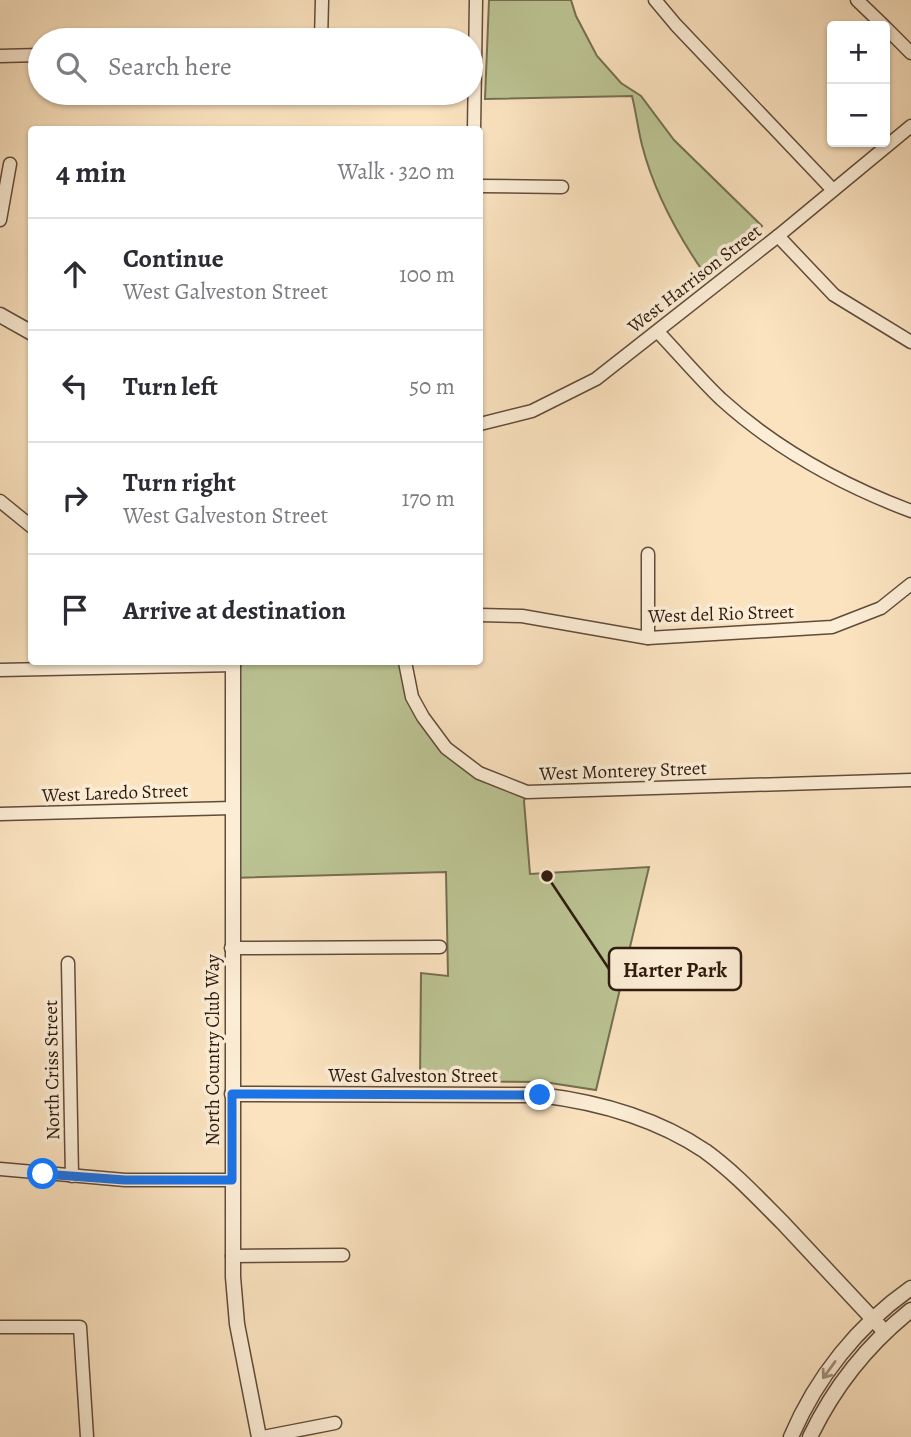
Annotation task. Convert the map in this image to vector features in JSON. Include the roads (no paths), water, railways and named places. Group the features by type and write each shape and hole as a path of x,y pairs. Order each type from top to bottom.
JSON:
{"street":[{"path":"321,28 322,0"},
{"path":"476,0 476,28"},
{"path":"655,0 832,189"},
{"path":"857,0 878,21"},
{"path":"890,33 911,53"},
{"path":"0,56 28,55"},
{"path":"474,105 474,126"},
{"name":"West Harrison Street","path":"483,423 532,411 596,379 778,236 911,126"},
{"path":"0,220 10,164"},
{"path":"483,186 562,187"},
{"path":"778,236 834,295 911,342"},
{"path":"0,315 28,330"},
{"path":"658,332 722,399 794,455 865,494 911,511"},
{"path":"0,501 28,524"},
{"path":"648,554 648,638"},
{"name":"West del Rio Street","path":"483,615 522,616 648,638 832,628 881,608 911,584"},
{"path":"0,670 166,665"},
{"name":"North Country Club Way","path":"233,665 232,1256 237,1324 261,1437"},
{"name":"West Monterey Street","path":"405,665 412,697 446,748 479,773 527,792 911,780"},
{"name":"West Laredo Street","path":"0,814 232,808"},
{"path":"232,948 440,947"},
{"name":"North Criss Street","path":"68,963 72,1176"},
{"name":"West Galveston Street","path":"232,1094 540,1095 577,1100 632,1115 676,1134 726,1167 886,1332"},
{"path":"0,1170 125,1180 232,1180"},
{"path":"232,1256 343,1255"},
{"path":"791,1437 823,1377 846,1347 873,1318 911,1288"},
{"path":"810,1437 843,1380 886,1332 911,1310"},
{"path":"0,1327 80,1327 87,1437"},
{"path":"261,1437 335,1423"}],"place":[{"name":"Harter Park","path":"547,876"}]}
